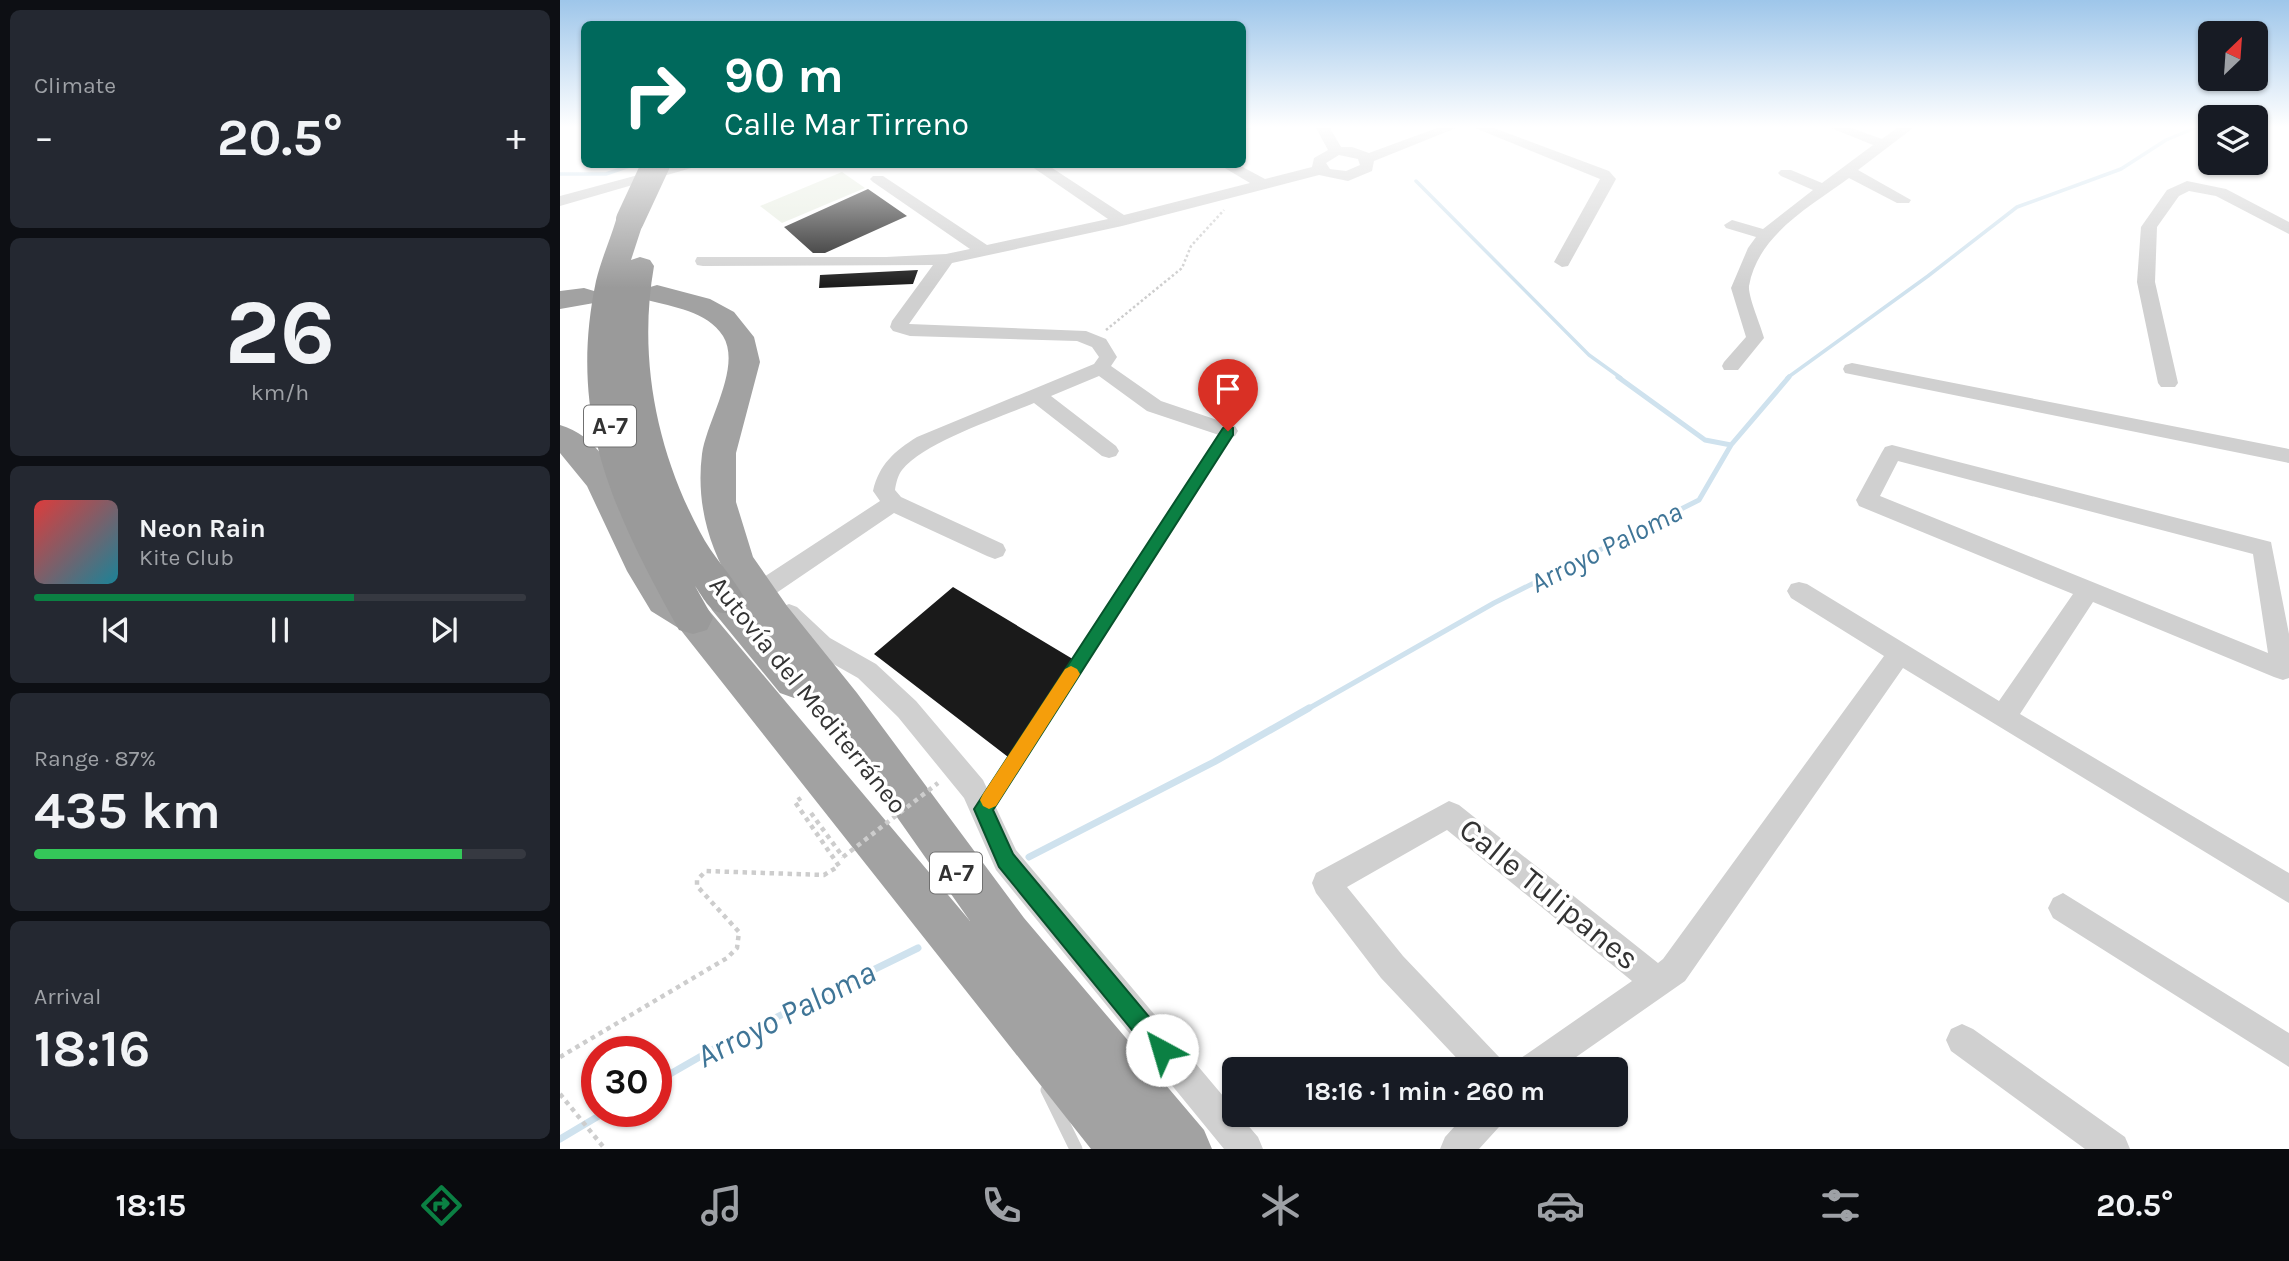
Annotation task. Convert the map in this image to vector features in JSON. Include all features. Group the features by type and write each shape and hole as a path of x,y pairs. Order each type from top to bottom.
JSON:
{"highway":[{"name":"Autovía del Mediterráneo","path":"642,219 652,182"},
{"name":"Autovía del Mediterráneo","path":"667,182 642,219 611,281 602,347 605,408 623,475 653,548 736,592 1007,934 1185,1149"},
{"path":"560,436 580,452 602,481 640,561 664,600 736,592 719,502 719,453 745,362 739,337 724,318 700,305 657,294"},
{"name":"Autovía del Mediterráneo","path":"736,592 1005,1002 1125,1149"}],"street":[{"path":"562,200 631,182"},
{"path":"882,182 985,251"},
{"path":"1062,182 1122,221"},
{"path":"1258,182 1264,185"},
{"path":"703,261 887,262 946,259 1122,221 1277,182"},
{"path":"1562,262 1607,182"},
{"path":"1806,182 1824,189"},
{"path":"1731,366 1755,338 1740,288 1756,248 1774,226 1834,182"},
{"path":"1868,182 1903,200"},
{"path":"2168,383 2146,282 2149,227 2173,193 2187,186 2220,192 2289,229"},
{"path":"1732,225 1767,235"},
{"path":"946,259 899,327 909,331 1080,335 1099,343 1108,357 1101,368 924,442 901,458 887,474 884,491 893,503 995,550"},
{"path":"1101,368 1154,406 1228,431"},
{"path":"1852,369 2289,456"},
{"path":"1035,394 1109,451"},
{"path":"1892,452 2263,548 2283,670 2088,591 1867,500 1892,452"},
{"path":"893,503 736,592 867,671 907,709 974,789 1006,860 1246,1149"},
{"path":"1799,590 2003,717 2289,889"},
{"path":"2003,717 2088,591"},
{"path":"1549,1057 1674,970 1900,653"},
{"name":"Calle Tulipanes","path":"1478,1057 1392,967 1326,883 1448,814 1658,982"},
{"path":"2063,908 2289,1051"},
{"path":"1962,1040 2113,1149"},
{"path":"1457,1149 1476,1127"}],"lane":[{"path":"983,809 1228,431"},
{"path":"1005,1002 1076,1149"}],"path":[{"path":"1099,343 1107,329 1182,268 1191,246 1230,204"},
{"path":"560,1057 727,958 737,948 739,932 697,886 697,880 706,871 824,875 839,866 795,802 800,797 843,857 938,783"},
{"path":"560,1094 604,1146"}],"shaded area":[{"path":"819,182 856,182 865,188 782,223 760,206"}],"building":[{"path":"868,189 907,216 825,253 813,253 784,227"},
{"path":"918,270 913,284 819,288 820,275"},
{"path":"953,587 1076,661 1012,760 874,654"}],"waterway":[{"path":"1417,182 1589,355 1621,378"},
{"name":"Arroyo Paloma","path":"1787,378 1928,276 2017,207 2086,182"},
{"path":"1618,377 1705,440 1731,445"},
{"name":"Arroyo Paloma","path":"1731,445 1789,377"},
{"name":"Arroyo Paloma","path":"1306,710 1494,603 1699,500 1731,445"},
{"name":"Arroyo Paloma","path":"1029,857 1214,762 1309,708"},
{"name":"Arroyo Paloma","path":"672,1073 724,1043 918,948"},
{"name":"Arroyo Paloma","path":"560,1139 581,1126"}],"slow traffic":[{"path":"989,800 1071,674"}],"route":[{"path":"1162,1050 1006,860 983,809 1228,431"}]}
